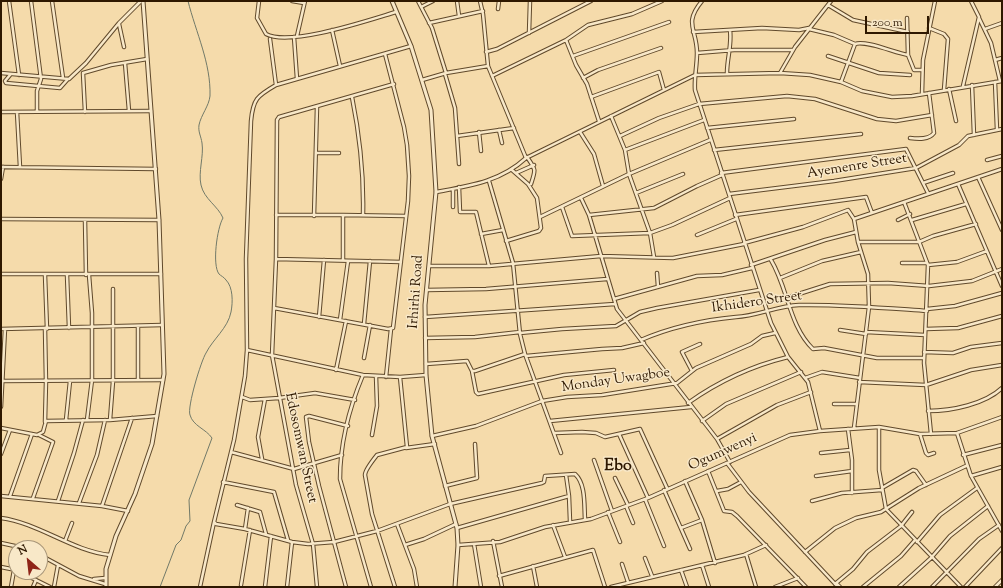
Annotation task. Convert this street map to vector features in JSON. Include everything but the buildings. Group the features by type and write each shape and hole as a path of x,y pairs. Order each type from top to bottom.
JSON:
{"street":[{"path":"9,1 19,75"},
{"path":"31,1 40,76 37,112"},
{"path":"52,1 63,78"},
{"path":"10,75 5,81 6,83 60,88 86,63 119,23 142,1"},
{"path":"48,559 79,576 106,585 105,578 116,536 128,511 152,444 158,416 163,380 163,325 159,220 148,59 142,1"},
{"path":"259,1 257,18 266,34 294,38 332,30 396,12"},
{"path":"292,1 304,2 298,36"},
{"name":"Irhirhi Road","path":"392,1 411,46 431,110 436,192 425,317 426,375 432,436 444,486 456,526 458,545 455,587"},
{"path":"418,1 442,54 455,108 459,164"},
{"path":"421,7 432,1"},
{"path":"457,1 459,16"},
{"path":"480,1 483,11 488,66 526,158 534,165 535,170 531,184"},
{"path":"498,9 499,1"},
{"path":"529,33 530,1"},
{"path":"486,52 497,49 592,1"},
{"path":"492,76 566,40 588,25 632,14 662,1"},
{"path":"702,1 694,10 691,22 697,53 695,90 759,290 775,333 788,357 805,378 811,392 820,431"},
{"path":"780,73 793,50 831,1"},
{"path":"922,94 922,70 935,1"},
{"path":"436,192 489,181 512,170 526,158 695,75 727,73 780,73 810,75 841,82 862,91 886,97 922,94 963,86 1001,81 985,29 971,1"},
{"path":"828,5 853,20 908,32"},
{"path":"429,23 483,11"},
{"path":"963,86 979,17"},
{"path":"907,18 908,55 914,70 922,70"},
{"path":"573,56 669,22"},
{"path":"119,23 124,47"},
{"path":"985,29 1002,23"},
{"path":"929,28 944,34 948,39 944,90"},
{"path":"693,32 809,29 834,35 855,44 873,45 894,53 908,55"},
{"path":"332,30 340,66"},
{"path":"727,73 727,59 732,42 730,30"},
{"path":"294,38 297,79"},
{"path":"270,40 276,85"},
{"path":"566,40 591,97 599,121"},
{"path":"841,82 855,44"},
{"path":"200,587 202,570 231,452 242,397 247,350 246,259 252,108 260,94 276,85 411,46"},
{"path":"583,78 638,55 662,48"},
{"path":"697,53 730,50 793,50"},
{"path":"386,54 407,145 409,176 394,324 391,329 386,377"},
{"path":"828,56 879,73 910,75"},
{"path":"995,60 1002,58"},
{"path":"85,112 83,73 148,59"},
{"path":"126,63 129,111"},
{"path":"422,80 488,66"},
{"path":"591,97 659,72 664,91"},
{"path":"1,73 10,75 69,79"},
{"path":"995,82 997,130"},
{"path":"314,216 317,107 394,84"},
{"path":"972,85 974,135"},
{"path":"949,89 956,121"},
{"path":"910,138 921,139 933,135 929,93"},
{"path":"620,136 659,118 699,104 796,96 845,108 862,116 877,119 896,121 932,115"},
{"path":"352,97 359,134 364,177 363,215"},
{"name":"Edosomwan Street","path":"317,107 280,117 277,120 276,259 272,355 296,485 313,544 317,587"},
{"path":"1,112 151,111"},
{"path":"17,112 20,167"},
{"path":"611,116 620,136 629,174 643,210 650,233 654,257"},
{"path":"707,128 794,119"},
{"path":"624,150 704,120"},
{"path":"457,136 514,128"},
{"path":"499,130 502,142"},
{"name":"Ayemenre Street","path":"729,194 841,180 916,168 958,145 965,138 1002,130"},
{"path":"479,132 481,151"},
{"path":"580,132 594,154 603,186"},
{"path":"714,150 861,134"},
{"path":"540,217 629,174 710,140"},
{"path":"589,215 654,208 722,174 745,168 906,149 928,193"},
{"path":"316,153 338,154"},
{"path":"987,160 1002,156"},
{"path":"516,173 534,165"},
{"path":"1,179 2,167 156,169"},
{"path":"854,219 1002,169"},
{"path":"506,241 539,231 541,228 537,198 533,191 512,170"},
{"path":"923,183 953,173"},
{"path":"636,193 683,174"},
{"path":"978,177 1002,230"},
{"path":"489,181 513,263 520,332 526,355 561,453"},
{"path":"958,184 1002,286"},
{"path":"459,188 460,212 476,212 489,266"},
{"path":"453,189 453,207"},
{"path":"735,215 866,196 872,213"},
{"path":"582,198 589,215 614,299 614,304 620,314 627,321 691,407 717,439 728,462 741,482 839,587"},
{"path":"562,207 572,236 650,233 672,225 730,198"},
{"path":"904,202 910,214 928,264 929,286 924,358 931,434"},
{"path":"912,220 966,204"},
{"path":"430,266 489,266 601,256 682,256 744,243 803,227 848,210 854,219 858,242 868,274 869,307 854,428"},
{"path":"898,220 910,214"},
{"path":"276,215 406,216"},
{"path":"343,215 343,260"},
{"path":"1,219 159,220"},
{"path":"697,235 736,219"},
{"path":"85,220 92,327 92,380 87,420"},
{"path":"858,242 919,242 933,236 976,224"},
{"path":"481,234 503,230"},
{"path":"614,299 696,276 722,275 752,267 824,240 856,232"},
{"path":"902,263 928,264 957,262 987,251"},
{"path":"780,278 822,261 862,252"},
{"path":"276,259 401,262"},
{"path":"319,317 324,260"},
{"path":"340,320 348,260"},
{"path":"771,260 780,278 789,306 807,343 813,349 824,348 877,358 924,358"},
{"path":"364,324 370,261"},
{"path":"786,298 830,284 868,285 888,283 929,286 972,281 1002,269"},
{"path":"656,273 658,287"},
{"path":"1,274 161,274"},
{"path":"39,435 43,432 45,422 45,275"},
{"path":"67,275 69,328"},
{"path":"427,290 463,290 607,279"},
{"path":"110,420 113,381 113,289"},
{"path":"425,338 475,337 520,332 610,327 627,321 640,312 759,290"},
{"name":"Ikhidero Street","path":"472,371 526,355 602,349 612,350 643,342 662,332 693,324 723,318 737,317 789,306 869,307 927,310 955,306 1002,293"},
{"path":"425,317 445,317 518,309 614,304"},
{"path":"274,308 391,329"},
{"path":"926,329 958,328 1002,316"},
{"path":"336,370 346,321"},
{"path":"1,329 163,325"},
{"path":"364,358 370,325"},
{"path":"138,326 138,380"},
{"path":"1,407 5,329"},
{"path":"840,330 866,333 925,335"},
{"name":"Monday Uwagboe","path":"432,436 476,426 542,401 567,397 610,394 674,383 680,381 692,371 756,342 762,336 775,333"},
{"path":"924,352 953,353 971,347 1002,343"},
{"path":"692,371 682,352 700,344"},
{"path":"247,350 336,370 376,376 400,377 426,375"},
{"path":"688,403 726,379 764,363 788,357"},
{"path":"426,364 468,361 472,371 476,392 478,394 535,380 564,375 614,370"},
{"path":"859,382 926,385 971,370 1002,365"},
{"path":"702,421 726,404 801,372"},
{"path":"805,378 822,372 860,378"},
{"path":"363,374 348,426 342,455 340,479 355,536 371,587"},
{"path":"372,435 377,406 376,376"},
{"path":"400,377 407,445 406,448"},
{"path":"2,381 46,382 92,380 163,380"},
{"path":"66,420 70,381"},
{"path":"928,411 969,405 997,393 1002,388"},
{"path":"242,397 250,400 266,399 315,392 355,400"},
{"path":"717,439 777,405 811,392"},
{"path":"262,459 258,436 266,399"},
{"path":"834,404 857,404"},
{"path":"550,421 691,407"},
{"path":"45,422 66,420 110,420 158,416"},
{"path":"346,587 306,428 307,416 348,426"},
{"name":"Ogumwenyi","path":"458,545 505,540 553,524 585,519 612,511 647,498 790,435 820,431 879,427 920,434 957,433 1002,417"},
{"path":"102,506 132,418"},
{"path":"58,501 83,420"},
{"path":"79,503 97,455 105,420"},
{"path":"879,427 879,470 886,509 931,558 961,587"},
{"path":"1,428 39,435 54,442 33,498"},
{"path":"555,433 596,433 605,437 640,429 690,549"},
{"path":"848,429 852,471 852,493"},
{"path":"1,454 10,430"},
{"path":"957,433 966,466 1002,531"},
{"path":"10,496 32,434"},
{"path":"619,434 647,498 664,546"},
{"path":"920,434 927,455 934,454"},
{"path":"395,587 372,514 365,471 376,455 406,448 435,444"},
{"path":"444,486 477,478 475,444"},
{"path":"963,455 1002,445"},
{"path":"821,453 850,450"},
{"path":"231,452 262,459 294,469 342,455"},
{"path":"594,460 612,511"},
{"path":"805,552 836,528 856,518 886,509 926,485 966,466"},
{"path":"971,476 1002,467"},
{"path":"812,501 882,489 913,470 916,471 926,485"},
{"path":"708,471 724,511 732,512 738,516 806,587"},
{"path":"816,476 852,471"},
{"path":"214,522 216,524 250,530 290,541 313,544 334,542 377,531 450,504 542,483 544,482 545,476 574,474 578,478 583,494 585,519"},
{"path":"566,475 570,521"},
{"path":"615,478 633,523"},
{"path":"685,481 702,520 715,563"},
{"path":"223,482 274,492 290,541 287,587"},
{"path":"717,491 728,489 741,482"},
{"path":"863,587 901,556 940,515 977,488"},
{"path":"1,496 79,503 128,511"},
{"path":"405,545 456,526 569,496"},
{"path":"237,505 260,512 266,535"},
{"path":"899,587 931,558 950,536 988,506"},
{"path":"245,529 248,508"},
{"path":"608,512 620,542"},
{"path":"835,583 853,569 867,552 901,526 912,512"},
{"path":"1,518 30,524 46,534 110,556"},
{"path":"681,528 702,520"},
{"path":"65,541 72,523"},
{"path":"397,524 414,569 417,587"},
{"path":"553,524 565,557"},
{"path":"932,587 947,574 979,539 1000,526"},
{"path":"242,585 250,530"},
{"path":"265,587 271,536"},
{"path":"493,541 502,587"},
{"path":"474,544 481,587"},
{"path":"611,587 620,586 628,582 652,576 715,563 746,554 766,545"},
{"path":"965,587 1002,548"},
{"path":"499,576 593,550 605,587"},
{"path":"746,554 756,587"},
{"path":"645,558 652,576"},
{"path":"622,564 628,582"},
{"path":"54,587 58,565"},
{"path":"702,565 709,587"},
{"path":"533,566 537,587"},
{"path":"681,570 687,587"},
{"path":"91,579 105,578"},
{"path":"775,587 798,578"},
{"path":"33,587 36,580 50,587"},
{"path":"995,587 1002,580"}],"waterway":[{"path":"160,587 176,545 181,540 186,526 190,521 189,500 212,438 194,422 190,415 192,394 204,358 209,348 227,323 232,304 230,287 225,279 219,274 216,263 217,238 223,218 205,194 200,180 202,141 199,125 209,100 210,84 206,60 188,1"}],"district":[{"name":"Ebo","path":"618,467"}]}
